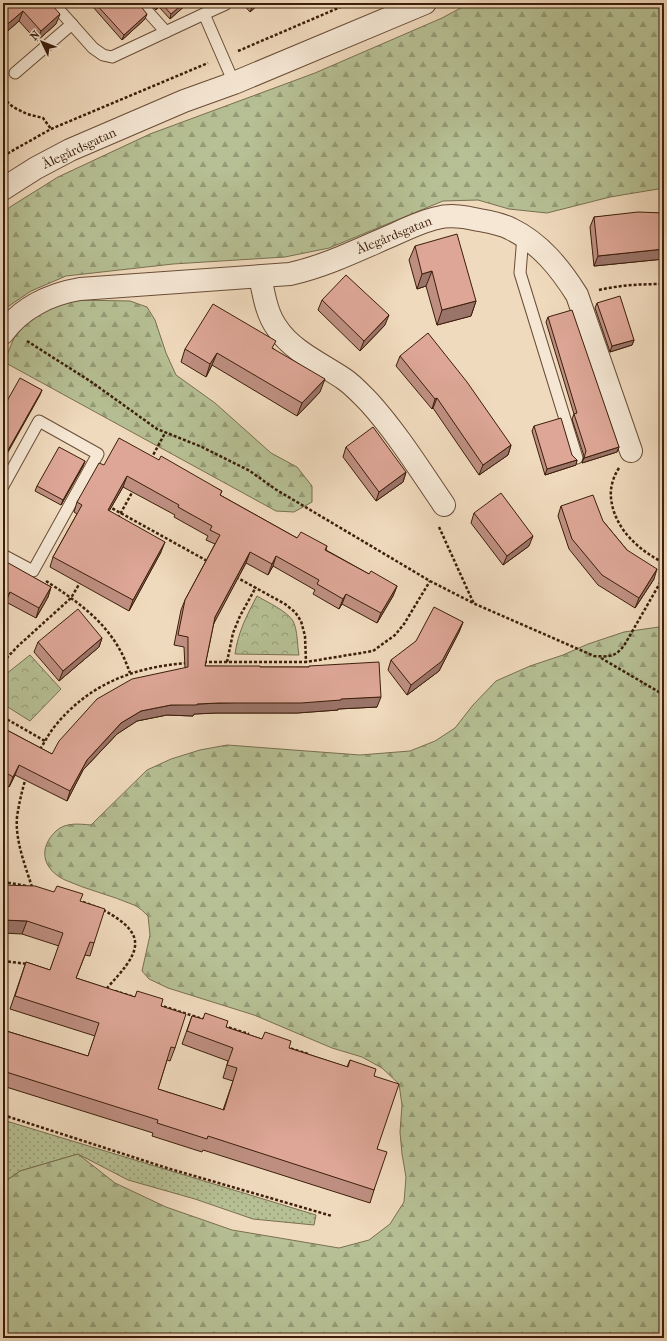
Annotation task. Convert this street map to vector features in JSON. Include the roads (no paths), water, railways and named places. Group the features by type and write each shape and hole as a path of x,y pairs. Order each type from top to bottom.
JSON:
{"street":[{"name":"Ålegårdsgatan","path":"3,189 36,168 70,150 426,3"},
{"name":"Ålegårdsgatan","path":"5,331 15,319 38,303 66,291 290,274 305,271 438,218 455,216 494,223 511,228 542,250 565,276 577,295 631,451"},
{"path":"260,277 270,316 285,339 298,350 346,381 368,401 385,421 444,505"}],"lane":[{"path":"54,3 93,48 103,55 112,57 226,4 225,3"},
{"path":"140,3 166,32"},
{"path":"204,14 234,83"},
{"path":"15,73 72,24"},
{"path":"523,236 520,273 577,458"},
{"path":"3,486 39,421 98,454 33,572 3,555"}]}
